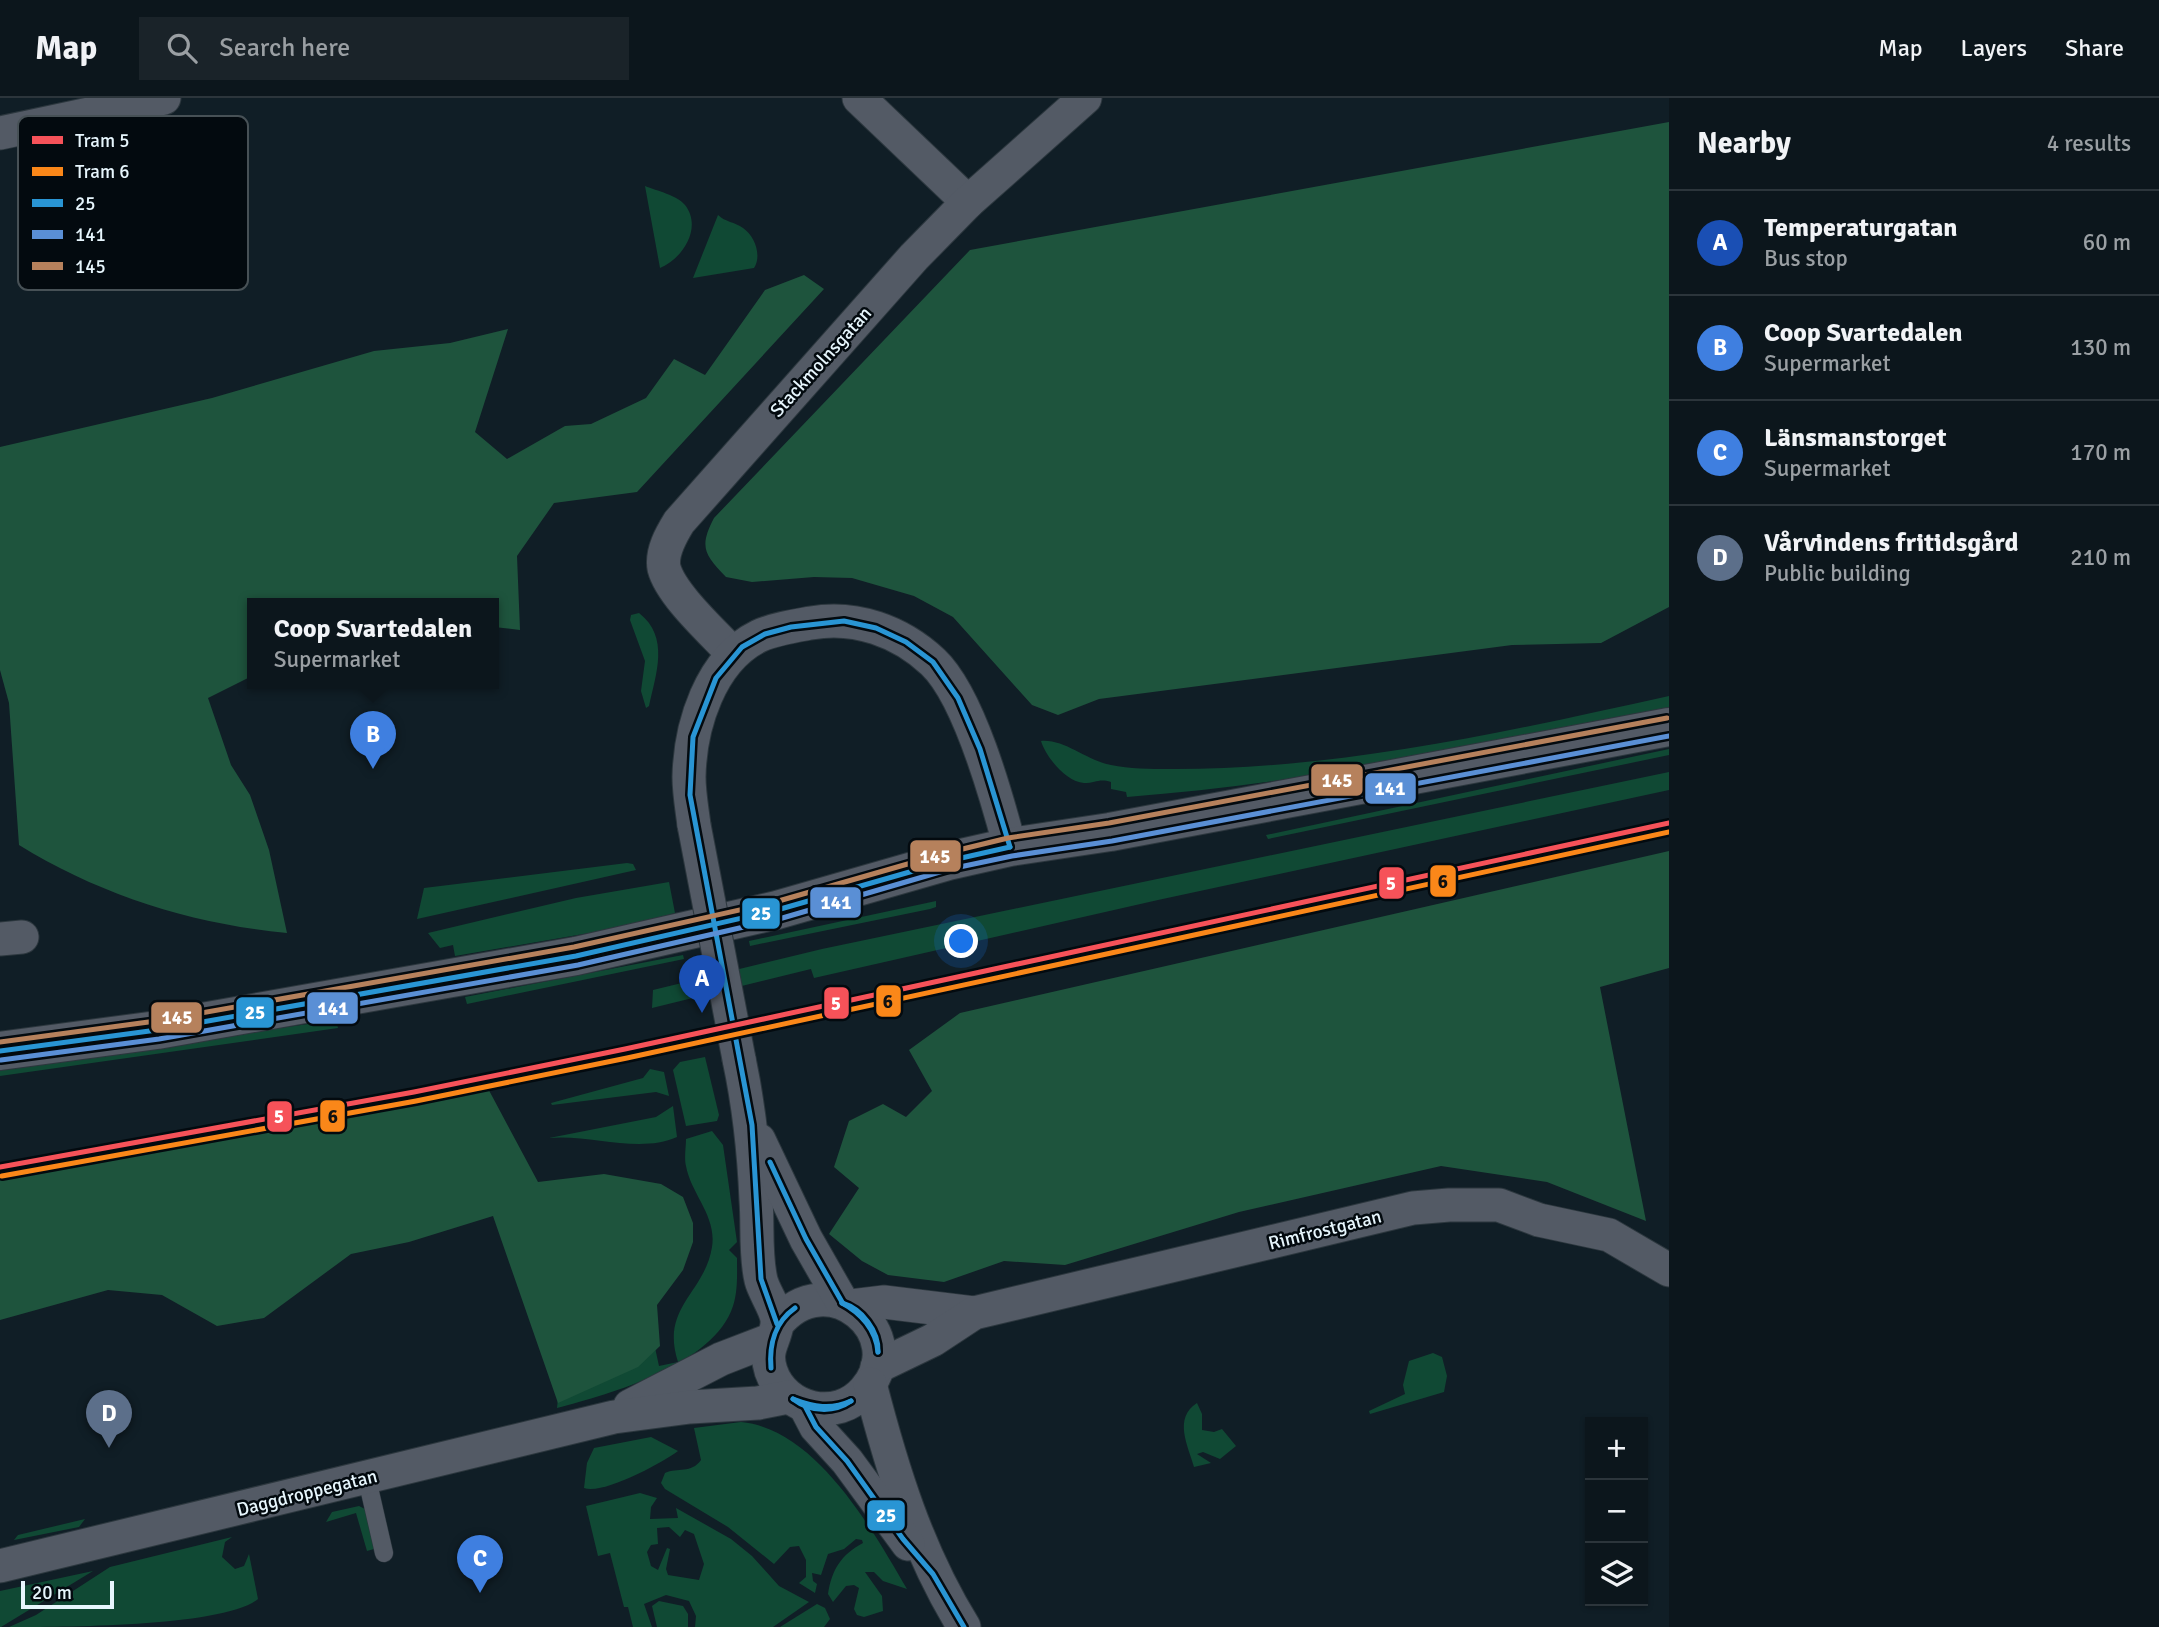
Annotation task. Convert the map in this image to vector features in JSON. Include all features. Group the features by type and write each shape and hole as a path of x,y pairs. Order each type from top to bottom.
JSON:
{"street":[{"path":"80,116 164,98"},
{"path":"859,98 968,202"},
{"name":"Stackmolnsgatan","path":"733,654 672,585 664,567 667,541 697,502 914,257 968,202 1085,98"},
{"path":"0,133 18,129"},
{"path":"933,1574 847,1461 771,1371 774,1332 761,1279 752,1125 694,825 689,777 701,708 712,683 733,654 759,636 828,620 868,624 907,642 934,663 954,691 986,770 1010,847"},
{"path":"0,1051 157,1030 576,956 777,910 948,861 1010,847 1124,830 1669,727"},
{"path":"752,1125 806,1239 847,1304 874,1332 877,1344 873,1376 897,1485 933,1574 964,1627"},
{"name":"Rimfrostgatan","path":"873,1376 974,1313 1413,1208 1499,1205 1539,1220 1609,1236 1669,1270"},
{"path":"774,1332 790,1310 806,1302 824,1299 847,1304"},
{"name":"Rimfrostgatan","path":"847,1304 884,1302 974,1313"},
{"name":"Daggdroppegatan","path":"614,1417 774,1332"},
{"path":"796,1401 823,1409 841,1406 858,1398 873,1376"},
{"name":"Daggdroppegatan","path":"0,1566 614,1417 796,1401"}],"lane":[{"path":"366,1479 384,1553"}],"green space":[{"path":"1669,122 1669,607 1601,643 1512,645 1099,699 1058,715 1032,705 953,617 914,596 852,578 814,577 752,582 726,577 706,550 706,536 714,518 970,250"},
{"path":"645,186 672,196 685,205 692,223 688,242 676,258 660,268"},
{"path":"718,215 740,226 751,236 756,246 756,263 754,268 693,278"},
{"path":"804,275 824,289 637,492 554,503 517,556 520,630 499,628 499,598 247,598 247,678 208,698 231,765 250,795 269,850 287,933 216,922 148,904 82,879 19,845 9,703 0,670 0,447 212,398 374,351 450,343 508,329 475,432 507,459 565,426 591,424 646,398 674,359 705,375 765,290"},
{"path":"639,613 655,633 658,645 657,669 649,706 646,708 641,691 645,661 630,620 631,615"},
{"path":"1669,696 1669,712 1331,773 1127,797 1126,792 1111,789 1111,782 1084,783 1070,778 1052,761 1041,741 1059,743 1102,763 1118,766 1155,769 1232,768 1358,756 1421,746 1546,723"},
{"path":"1669,749 1669,755 1268,839 1266,835"},
{"path":"1669,772 1669,790 1158,900 814,978 811,969 652,1008 653,990 822,949"},
{"path":"1669,851 1669,968 1600,987 1646,1221 1547,1182 1441,1166 1239,1212 1065,1265 1004,1261 944,1282 888,1275 862,1261 829,1234 859,1188 834,1167 849,1121 883,1104 906,1117 932,1091 909,1050 960,1013"},
{"path":"633,864 636,870 417,919 424,888"},
{"path":"669,882 675,913 624,927 455,956 453,945 440,948 428,933 576,898"},
{"path":"936,901 936,907 930,909 750,946 749,941"},
{"path":"683,955 684,959 467,1004 465,997"},
{"path":"336,1020 338,1028 0,1076 0,1068"},
{"path":"705,1057 719,1115 717,1121 686,1126 673,1070 680,1062"},
{"path":"650,1069 664,1072 669,1096 656,1092 551,1103 643,1078"},
{"path":"484,1081 538,1182 604,1174 661,1184 683,1197 693,1223 693,1242 683,1270 657,1305 660,1346 638,1367 558,1403 493,1216 409,1242 351,1254 264,1318 217,1326 162,1295 108,1290 0,1320 0,1170"},
{"path":"673,1106 677,1137 662,1142 631,1144 549,1138 656,1117"},
{"path":"712,1131 723,1145 737,1242 729,1250 737,1258 736,1294 722,1327 705,1345 683,1361 658,1374 557,1408 558,1398 654,1343 659,1366 678,1362 674,1343 675,1327 679,1314 708,1263 713,1236 686,1166 686,1139"},
{"path":"1433,1353 1442,1357 1447,1376 1444,1392 1370,1414 1369,1411 1405,1394 1403,1385 1409,1361"},
{"path":"1197,1403 1202,1414 1202,1430 1214,1432 1222,1429 1236,1446 1220,1459 1203,1452 1197,1454 1211,1463 1194,1467 1184,1424 1190,1409"},
{"path":"741,1422 768,1429 794,1443 817,1462 859,1512 907,1589 883,1581 874,1572 865,1572 882,1596 883,1611 864,1617 857,1615 854,1609 859,1588 854,1585 846,1586 833,1602 828,1594 839,1564 863,1543 862,1540 856,1539 844,1549 828,1554 821,1575 812,1573 813,1581 817,1584 815,1593 799,1583 806,1577 806,1560 799,1546 790,1547 774,1564 728,1527 665,1489 661,1483 665,1473 689,1469 701,1460 694,1428"},
{"path":"651,1437 678,1451 618,1483 593,1489 584,1488 587,1463 594,1448"},
{"path":"640,1493 657,1498 651,1507 650,1519 678,1518 676,1508 731,1539 752,1556 779,1586 809,1602 773,1627 695,1627 696,1616 689,1601 666,1595 644,1604 652,1627 633,1627 628,1607 624,1607 610,1553 598,1556 586,1506","holes":["669,1527 680,1537 685,1530 694,1534 704,1564 699,1580 668,1575 666,1569 670,1549 667,1548 658,1570 651,1566 647,1552 651,1545 658,1544 657,1528"]},
{"path":"359,1506 365,1509 374,1549 367,1551 356,1513 326,1522 332,1512"},
{"path":"85,1519 79,1527 14,1540 18,1535"},
{"path":"232,1537 225,1542 222,1557 235,1569 244,1566 249,1554 258,1599 240,1608 212,1615 140,1624 9,1627 36,1615 110,1567"},
{"path":"93,1571 1,1627 0,1627 0,1591"},
{"path":"659,1601 683,1606 688,1614 688,1627 657,1627 652,1606"},
{"path":"817,1604 825,1608 830,1619 824,1627 780,1627"}],"tram line":[{"name":"5","path":"0,1167 414,1092 625,1049 1669,823"},
{"name":"6","path":"2,1176 416,1101 627,1058 1669,832"}],"transit line":[{"name":"25","path":"777,1324 761,1279 752,1125 690,795 693,737 716,678 742,647 765,634 791,627 844,621 876,628 906,642 933,662 958,698 980,749 1010,847"},
{"name":"145","path":"0,1042 156,1021 574,947 775,902 1008,838 1109,823 1667,718"},
{"name":"141","path":"1,1060 159,1039 578,965 779,919 950,869 1669,736"},
{"name":"25","path":"0,1051 157,1030 576,956 777,910 948,861 1010,847"},
{"name":"25","path":"770,1162 806,1239 842,1302"},
{"name":"25","path":"842,1303 856,1310 868,1322 876,1336 878,1352"},
{"name":"25","path":"842,1303 871,1329 878,1352"},
{"name":"25","path":"771,1368 771,1351 778,1327 795,1308"},
{"name":"25","path":"793,1399 822,1406 836,1406 851,1401"},
{"name":"25","path":"793,1399 814,1409 837,1408 851,1401"},
{"name":"25","path":"805,1406 816,1427 847,1461 903,1539 933,1574 964,1627"}],"place":[{"name":"Coop Svartedalen","path":"373,769"},
{"name":"Temperaturgatan","path":"702,1013"},
{"name":"Vårvindens fritidsgård","path":"109,1448"},
{"name":"Länsmanstorget","path":"480,1593"}]}
